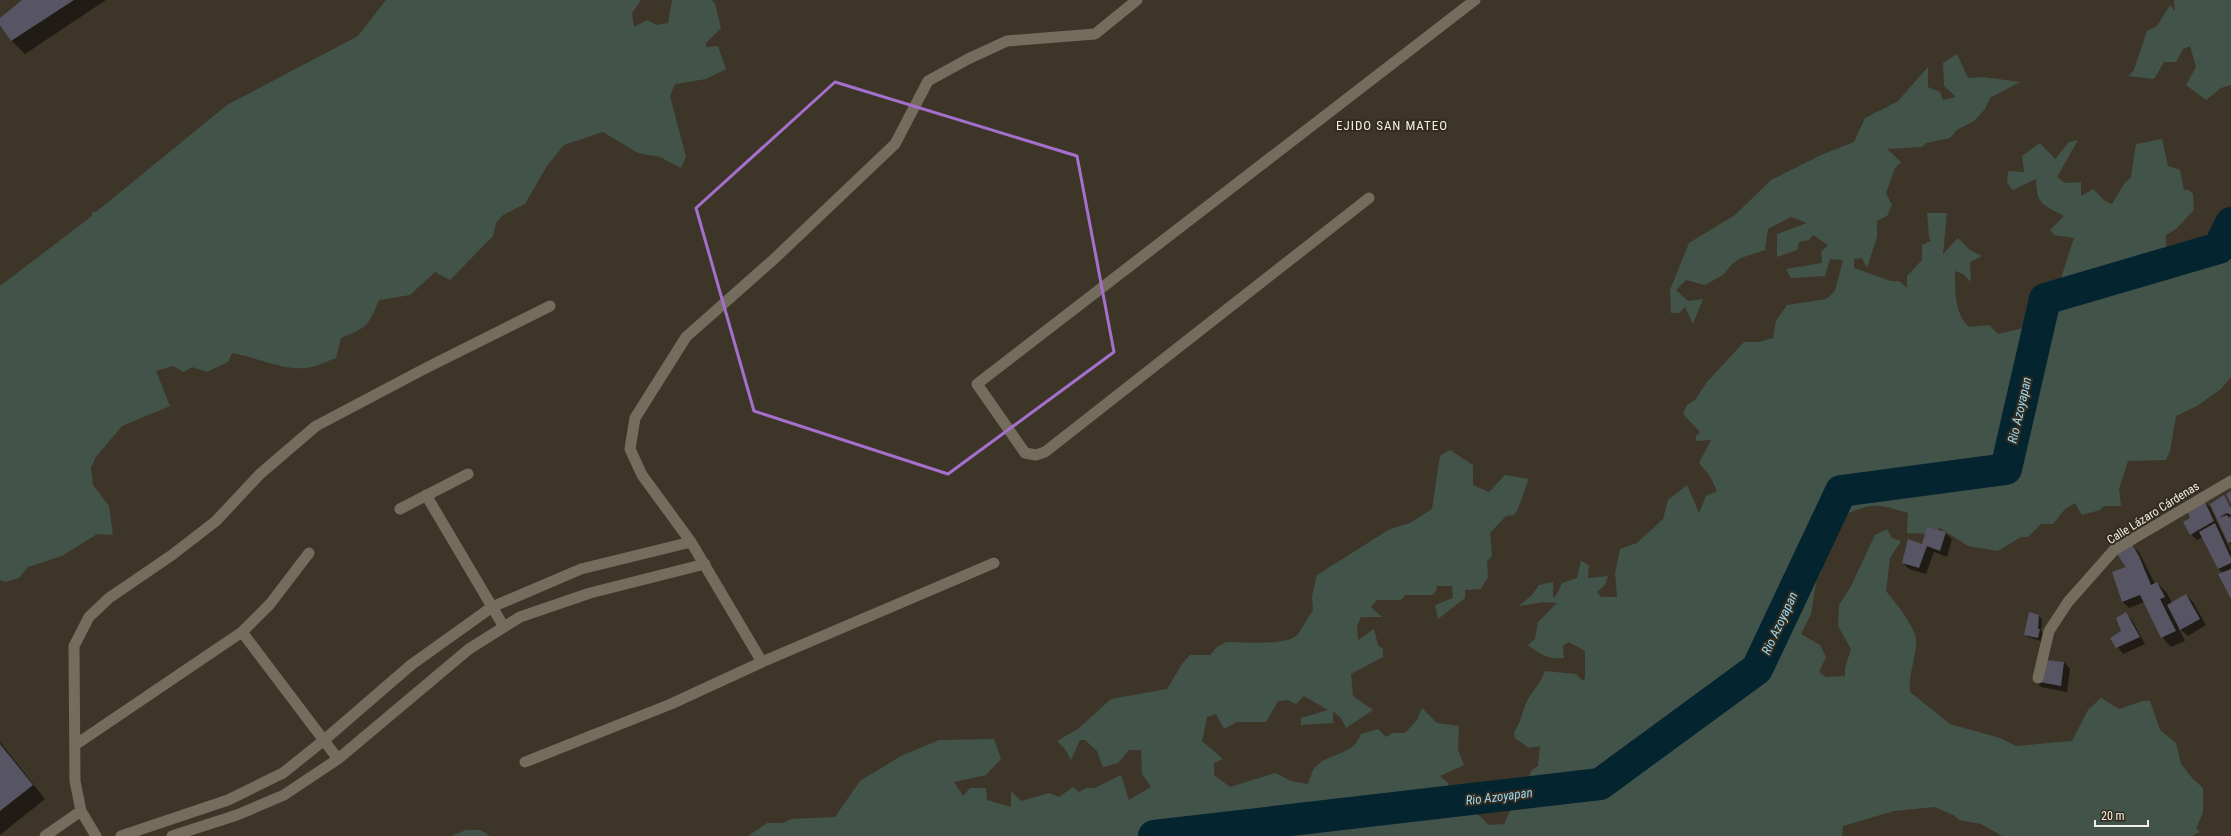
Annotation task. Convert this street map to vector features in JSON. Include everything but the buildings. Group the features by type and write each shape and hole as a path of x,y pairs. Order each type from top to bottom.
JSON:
{"street":[{"path":"762,662 691,542 642,475 630,449 636,418 686,337 773,260 896,144 928,81 968,59 1007,41 1095,34 1136,0"},
{"path":"1369,198 1045,452 1036,455 1025,453 977,384 1475,0"},
{"path":"96,836 81,811 75,781 74,646 82,626 98,607 172,555 216,521 260,474 316,426 426,368 550,306"},
{"path":"400,509 468,474"},
{"name":"Calle Lázaro Cárdenas","path":"2038,678 2049,631 2068,602 2114,550 2231,481"},
{"path":"426,495 504,628"},
{"path":"121,836 228,800 283,773 323,741 411,665 492,607 581,569 691,542"},
{"path":"75,745 242,632 270,604 309,553"},
{"path":"525,762 671,704 762,662 994,563"},
{"path":"172,836 237,815 284,795 338,759 469,648 520,617 590,593 705,564"},
{"path":"242,632 338,759"},
{"path":"45,836 81,811"}],"highlighted area":[{"path":"835,82 1077,156 1114,352 948,474 754,411 696,208"}],"green space":[{"path":"386,0 641,0 632,13 634,27 647,20 657,25 668,23 672,0 712,0 715,4 721,28 706,43 706,47 718,46 726,69 706,79 675,84 670,96 686,157 681,168 660,157 638,153 603,132 564,145 547,166 525,204 503,215 496,223 493,236 450,280 435,272 410,295 379,300 366,325 341,338 336,358 314,366 297,368 278,365 232,353 228,362 207,372 192,367 184,372 173,366 156,371 170,406 122,426 95,458 91,468 93,485 109,506 113,535 97,534 62,556 28,567 19,578 5,582 0,580 0,286 92,216 92,212 96,212 227,105 358,36"},
{"path":"2174,0 2231,0 2231,85 2221,88 2206,100 2186,85 2196,67 2190,46 2183,49 2176,62 2164,62 2154,79 2128,76 2134,70 2147,31 2157,26 2170,5 2175,11"},
{"path":"1957,54 1968,78 1983,77 2020,82 1990,98 1985,109 1974,121 1957,130 1950,138 1926,143 1922,147 1887,149 1901,162 1895,168 1886,193 1892,205 1887,216 1877,221 1877,237 1867,268 1862,258 1854,259 1854,268 1891,281 1899,281 1907,288 1907,276 1922,260 1922,245 1931,241 1929,236 1927,213 1947,213 1943,254 1958,238 1970,250 1982,256 1970,262 1971,282 1963,274 1955,271 1956,301 1960,315 1969,327 1989,325 1998,334 2051,321 2043,306 2069,292 2060,281 2074,238 2054,235 2050,230 2064,216 2042,203 2036,188 2036,179 2013,190 2007,183 2008,171 2024,172 2022,156 2040,143 2055,159 2069,142 2078,140 2057,177 2065,183 2081,182 2081,196 2093,189 2105,201 2112,204 2124,184 2131,177 2136,144 2162,139 2168,166 2180,170 2184,190 2189,190 2193,194 2194,210 2176,229 2166,235 2166,281 2172,270 2184,266 2198,248 2208,243 2231,239 2231,377 2221,389 2197,406 2176,416 2170,451 2166,460 2128,461 2119,489 2121,506 2104,506 2100,510 2082,515 2075,503 2065,509 2053,524 2041,524 2028,537 2021,537 1998,551 1968,546 1940,528 1930,534 1907,533 1908,513 1886,507 1870,506 1843,515 1835,516 1834,532 1823,513 1814,544 1828,550 1821,565 1821,573 1817,577 1811,614 1801,634 1820,645 1826,657 1819,672 1826,677 1845,676 1845,668 1851,649 1838,626 1839,605 1850,588 1875,535 1887,529 1892,538 1901,541 1890,558 1886,591 1912,627 1916,639 1910,679 1910,692 1950,724 2000,738 2016,746 2072,741 2088,710 2101,698 2119,709 2143,701 2150,701 2160,730 2176,743 2181,764 2193,779 2203,788 2203,813 2196,828 2200,832 2192,836 2002,836 1981,824 1959,820 1955,816 1935,807 1894,811 1843,826 1842,836 748,836 767,823 783,823 791,819 835,817 860,781 901,756 939,740 994,739 1001,759 986,775 954,782 963,796 970,788 986,788 987,800 1011,807 1011,791 1021,801 1049,793 1059,797 1073,787 1079,792 1086,788 1095,788 1121,775 1129,800 1151,787 1142,774 1141,750 1129,750 1118,763 1103,767 1097,751 1085,740 1080,740 1071,760 1065,749 1057,741 1078,729 1111,699 1167,689 1182,664 1190,655 1210,655 1217,647 1226,642 1273,642 1290,639 1296,636 1313,611 1312,596 1317,575 1390,529 1410,523 1432,509 1440,456 1450,450 1473,465 1473,485 1489,492 1505,475 1529,479 1520,504 1514,515 1506,516 1490,533 1492,556 1487,561 1488,577 1481,589 1465,590 1465,598 1438,619 1435,605 1453,598 1452,586 1436,586 1437,590 1432,595 1405,595 1401,600 1377,600 1371,607 1382,617 1361,617 1357,626 1358,640 1374,629 1378,645 1383,649 1383,657 1351,674 1353,696 1373,710 1346,728 1341,718 1333,711 1333,723 1301,725 1301,718 1328,710 1304,696 1296,704 1288,700 1278,701 1266,722 1237,722 1224,729 1216,714 1207,717 1202,741 1223,759 1214,763 1214,775 1230,787 1275,773 1291,781 1308,784 1315,767 1328,758 1352,747 1361,734 1378,729 1386,737 1393,733 1405,733 1417,720 1422,708 1437,723 1459,726 1458,750 1464,765 1440,776 1448,783 1453,802 1470,807 1489,825 1504,824 1515,800 1506,786 1514,778 1528,780 1531,771 1538,766 1540,746 1529,748 1515,738 1514,732 1520,721 1528,699 1541,680 1545,671 1576,674 1583,681 1585,678 1585,651 1569,642 1563,646 1564,658 1554,658 1541,654 1528,645 1535,639 1538,622 1557,603 1543,602 1519,606 1532,595 1539,585 1553,582 1553,598 1557,594 1562,583 1577,578 1581,561 1589,565 1588,578 1608,576 1605,585 1597,592 1601,597 1617,597 1615,573 1620,549 1637,543 1663,519 1668,500 1687,485 1699,513 1706,496 1717,491 1710,476 1699,463 1711,440 1696,441 1696,436 1700,432 1683,414 1687,405 1695,400 1707,382 1744,342 1759,342 1773,338 1776,321 1787,305 1826,299 1835,291 1843,260 1830,259 1825,276 1791,278 1786,269 1822,263 1821,252 1828,245 1813,235 1809,240 1799,242 1797,250 1777,257 1777,234 1807,223 1791,217 1768,229 1765,250 1741,258 1732,264 1723,275 1705,285 1686,280 1676,290 1688,301 1703,299 1693,324 1685,307 1679,313 1671,313 1670,290 1689,243 1735,215 1771,180 1821,155 1854,142 1865,118 1897,102 1928,67 1928,87 1940,92 1943,100 1956,97 1944,86 1943,63"},
{"path":"466,830 480,830 490,836 451,836"}],"waterway":[{"name":"Rio Azoyapan","path":"1154,836 1600,784 1757,669 1841,491 2006,469 2045,299 2219,248 2231,223"}],"district":[{"name":"EJIDO SAN MATEO","path":"1392,125"}]}
